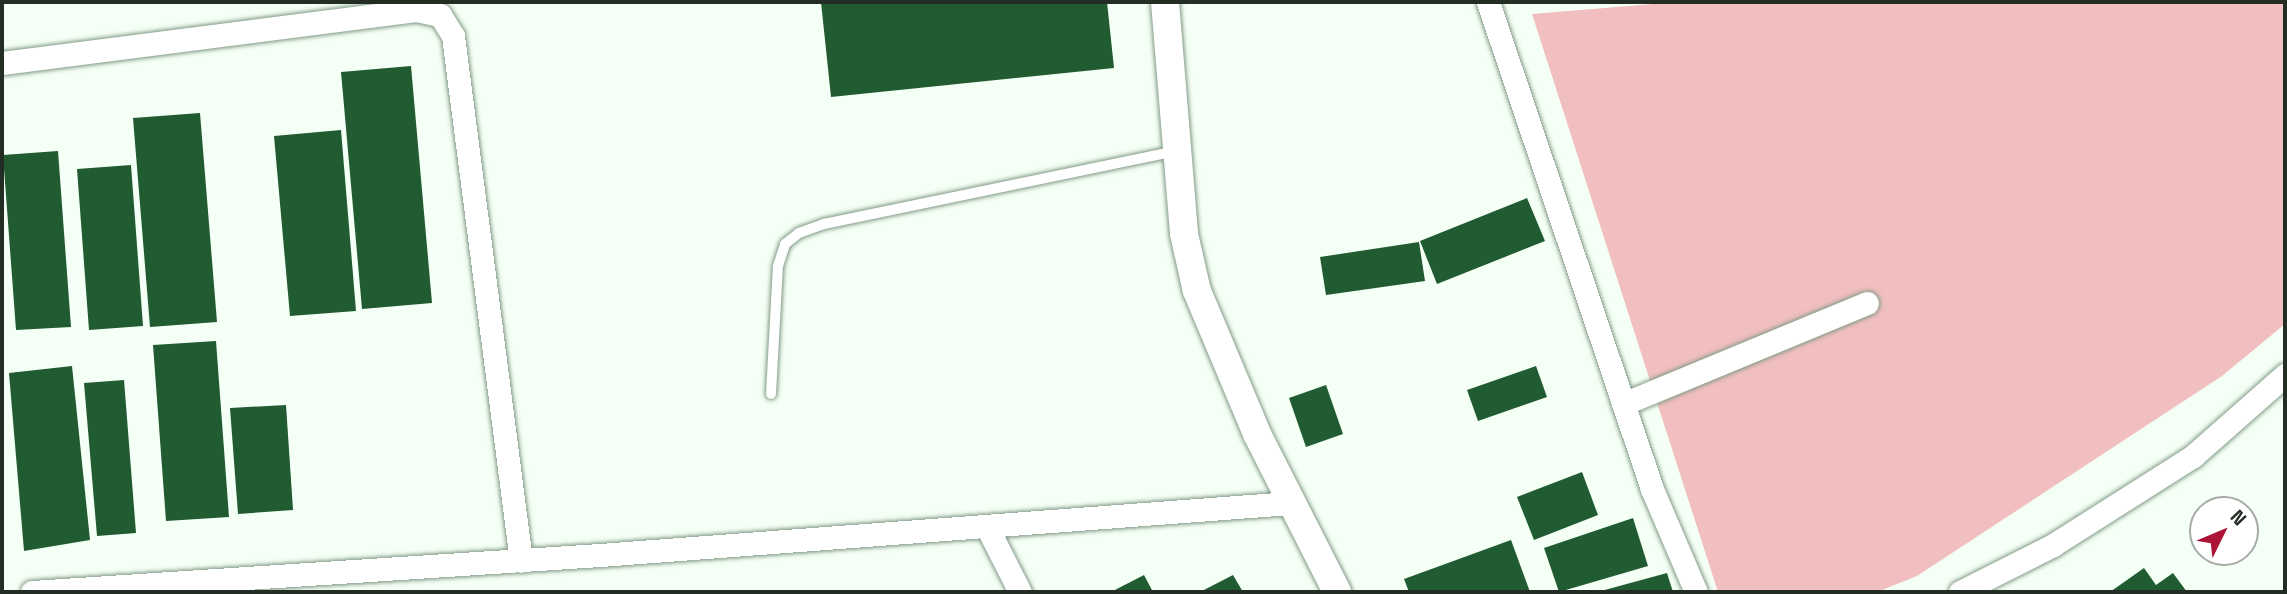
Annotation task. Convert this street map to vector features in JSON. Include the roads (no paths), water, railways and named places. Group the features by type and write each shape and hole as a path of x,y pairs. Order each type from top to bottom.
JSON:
{"street":[{"path":"1165,2 1184,234 1197,291 1216,343 1290,503 1337,592"},
{"path":"1488,2 1652,489 1696,592"},
{"path":"2,63 439,8 453,36 521,561"},
{"path":"1623,404 1867,303"},
{"path":"1960,592 2053,545 2193,456 2283,382"},
{"path":"41,592 521,561 1290,503"},
{"path":"987,527 1020,592"}],"lane":[{"path":"771,394 778,266 785,244 799,233 824,224 1178,150"}]}
